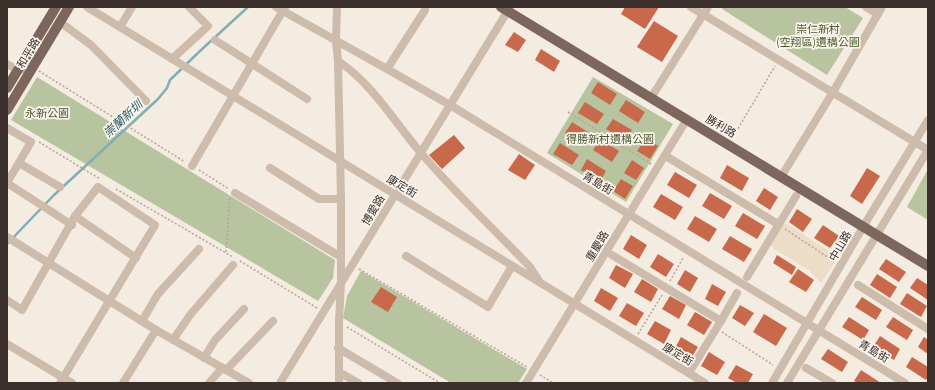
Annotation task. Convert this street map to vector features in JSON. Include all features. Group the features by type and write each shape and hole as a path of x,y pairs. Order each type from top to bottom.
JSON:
{"main road":[{"name":"和平路","path":"7,88 56,7"},
{"name":"和平路","path":"7,110 69,7"},
{"name":"勝利路","path":"506,8 928,266"}],"street":[{"name":"康定街","path":"88,7 705,383"},
{"path":"120,27 132,7"},
{"path":"172,59 208,26 189,7"},
{"path":"337,7 336,40 338,61 341,199 341,283 338,322 339,383"},
{"path":"691,7 928,150 787,383"},
{"path":"652,98 708,7"},
{"path":"781,177 833,92 880,10 866,7"},
{"path":"192,166 252,64 281,8"},
{"name":"青島街","path":"281,8 450,105 905,383"},
{"name":"博愛路","path":"280,383 450,105 506,8"},
{"path":"387,69 425,10"},
{"path":"60,22 91,45 146,101"},
{"path":"215,40 307,99"},
{"path":"7,64 18,70 33,67 28,54"},
{"path":"338,61 360,79 420,153 453,189 530,267 541,283"},
{"name":"重慶路","path":"526,383 687,120"},
{"name":"中山路","path":"772,383 863,227 928,120"},
{"path":"7,128 32,140 7,182 72,225"},
{"path":"669,158 778,224"},
{"path":"18,163 60,187"},
{"path":"270,168 318,198 341,199"},
{"path":"7,300 22,310 72,225 75,216 99,183 155,225 62,380"},
{"path":"233,191 341,257"},
{"path":"747,277 796,196"},
{"path":"75,216 136,258"},
{"path":"9,239 156,330 249,383"},
{"path":"142,321 158,294 199,249"},
{"path":"612,255 721,321"},
{"path":"406,256 488,307 512,266"},
{"path":"174,340 190,315 233,265"},
{"path":"858,285 928,329"},
{"path":"692,368 737,292"},
{"path":"204,358 216,340 244,309"},
{"path":"209,383 273,321"},
{"path":"123,383 156,330"},
{"path":"7,344 62,380 72,383"},
{"path":"338,348 397,383"},
{"path":"806,368 832,383"},
{"path":"339,372 358,383"}],"path":[{"path":"736,132 776,64"},
{"path":"33,67 233,191 226,252"},
{"path":"568,112 652,164"},
{"path":"32,140 87,172 99,183"},
{"path":"113,187 226,252 323,312"},
{"path":"778,224 835,262"},
{"path":"638,335 683,258"},
{"path":"352,265 553,383"},
{"path":"338,322 440,383"},
{"path":"716,328 773,364"}],"green space":[{"name":"崇仁新村 (空翔區)遺構公園","path":"723,7 845,7 863,18 827,75 722,9"},
{"name":"永新公園","path":"37,77 335,260 333,278 318,301 11,120"},
{"name":"得勝新村遺構公園","path":"593,77 673,124 626,202 547,153"},
{"path":"928,169 928,220 907,207"},
{"path":"361,271 527,369 518,383 451,383 343,318 347,296"}],"shaded area":[{"path":"778,224 787,224 838,257 821,283 810,271 773,248 769,240"}],"building":[{"path":"625,7 659,7 645,29 621,14"},
{"path":"654,21 678,36 662,62 637,47"},
{"path":"514,32 526,40 518,52 505,45"},
{"path":"541,49 560,61 554,72 535,60"},
{"path":"598,82 617,94 610,105 591,93"},
{"path":"626,100 645,112 638,123 619,111"},
{"path":"585,102 604,114 597,124 578,113"},
{"path":"613,119 632,130 625,141 606,129"},
{"path":"572,122 591,134 584,145 565,133"},
{"path":"454,135 465,148 442,169 429,155"},
{"path":"646,138 658,146 650,159 637,151"},
{"path":"600,139 619,151 612,162 593,150"},
{"path":"560,143 579,155 572,165 553,154"},
{"path":"519,154 535,165 525,180 508,170"},
{"path":"587,159 606,171 600,182 581,170"},
{"path":"632,160 644,168 636,180 624,173"},
{"path":"727,165 749,178 742,191 720,178"},
{"path":"867,168 880,176 862,204 850,196"},
{"path":"675,172 697,185 689,198 667,185"},
{"path":"621,179 633,186 625,199 613,191"},
{"path":"764,188 778,197 770,210 756,201"},
{"path":"710,193 732,206 724,219 702,206"},
{"path":"661,194 683,207 675,220 653,207"},
{"path":"797,209 812,219 803,232 789,222"},
{"path":"743,213 765,226 757,239 735,226"},
{"path":"695,216 717,229 709,242 687,229"},
{"path":"823,225 839,236 830,248 814,238"},
{"path":"631,235 647,245 639,259 623,249"},
{"path":"730,236 752,249 744,262 722,249"},
{"path":"658,254 674,264 666,277 650,267"},
{"path":"777,255 796,267 792,275 773,263"},
{"path":"886,259 906,272 899,282 879,269"},
{"path":"616,265 633,274 625,288 609,278"},
{"path":"798,269 814,280 806,292 789,282"},
{"path":"685,270 698,278 690,292 677,284"},
{"path":"877,274 897,287 890,298 870,285"},
{"path":"917,278 928,285 928,300 910,288"},
{"path":"642,279 658,289 651,302 634,292"},
{"path":"712,284 726,292 718,306 705,299"},
{"path":"381,287 397,297 388,312 371,302"},
{"path":"601,288 618,298 610,311 594,301"},
{"path":"907,293 927,306 921,317 900,304"},
{"path":"670,296 686,305 679,319 662,309"},
{"path":"862,297 882,310 876,320 855,307"},
{"path":"627,303 644,313 636,326 619,316"},
{"path":"740,305 754,313 745,326 732,318"},
{"path":"695,312 712,322 704,335 687,325"},
{"path":"764,314 787,328 776,346 753,332"},
{"path":"849,317 869,330 863,340 842,327"},
{"path":"893,317 913,330 907,340 886,327"},
{"path":"655,321 671,330 664,344 647,334"},
{"path":"880,336 900,349 894,360 873,347"},
{"path":"681,337 698,347 690,360 674,350"},
{"path":"924,337 928,340 928,354 918,347"},
{"path":"828,349 848,362 842,372 821,359"},
{"path":"709,352 725,362 717,375 701,366"},
{"path":"912,357 928,367 928,377 926,380 906,367"},
{"path":"736,365 753,374 748,383 737,383 728,378"},
{"path":"861,370 881,383 858,383 854,381"}],"waterway":[{"name":"崇蘭新圳","path":"7,244 54,195 158,99 167,88 170,80 248,7"}]}
